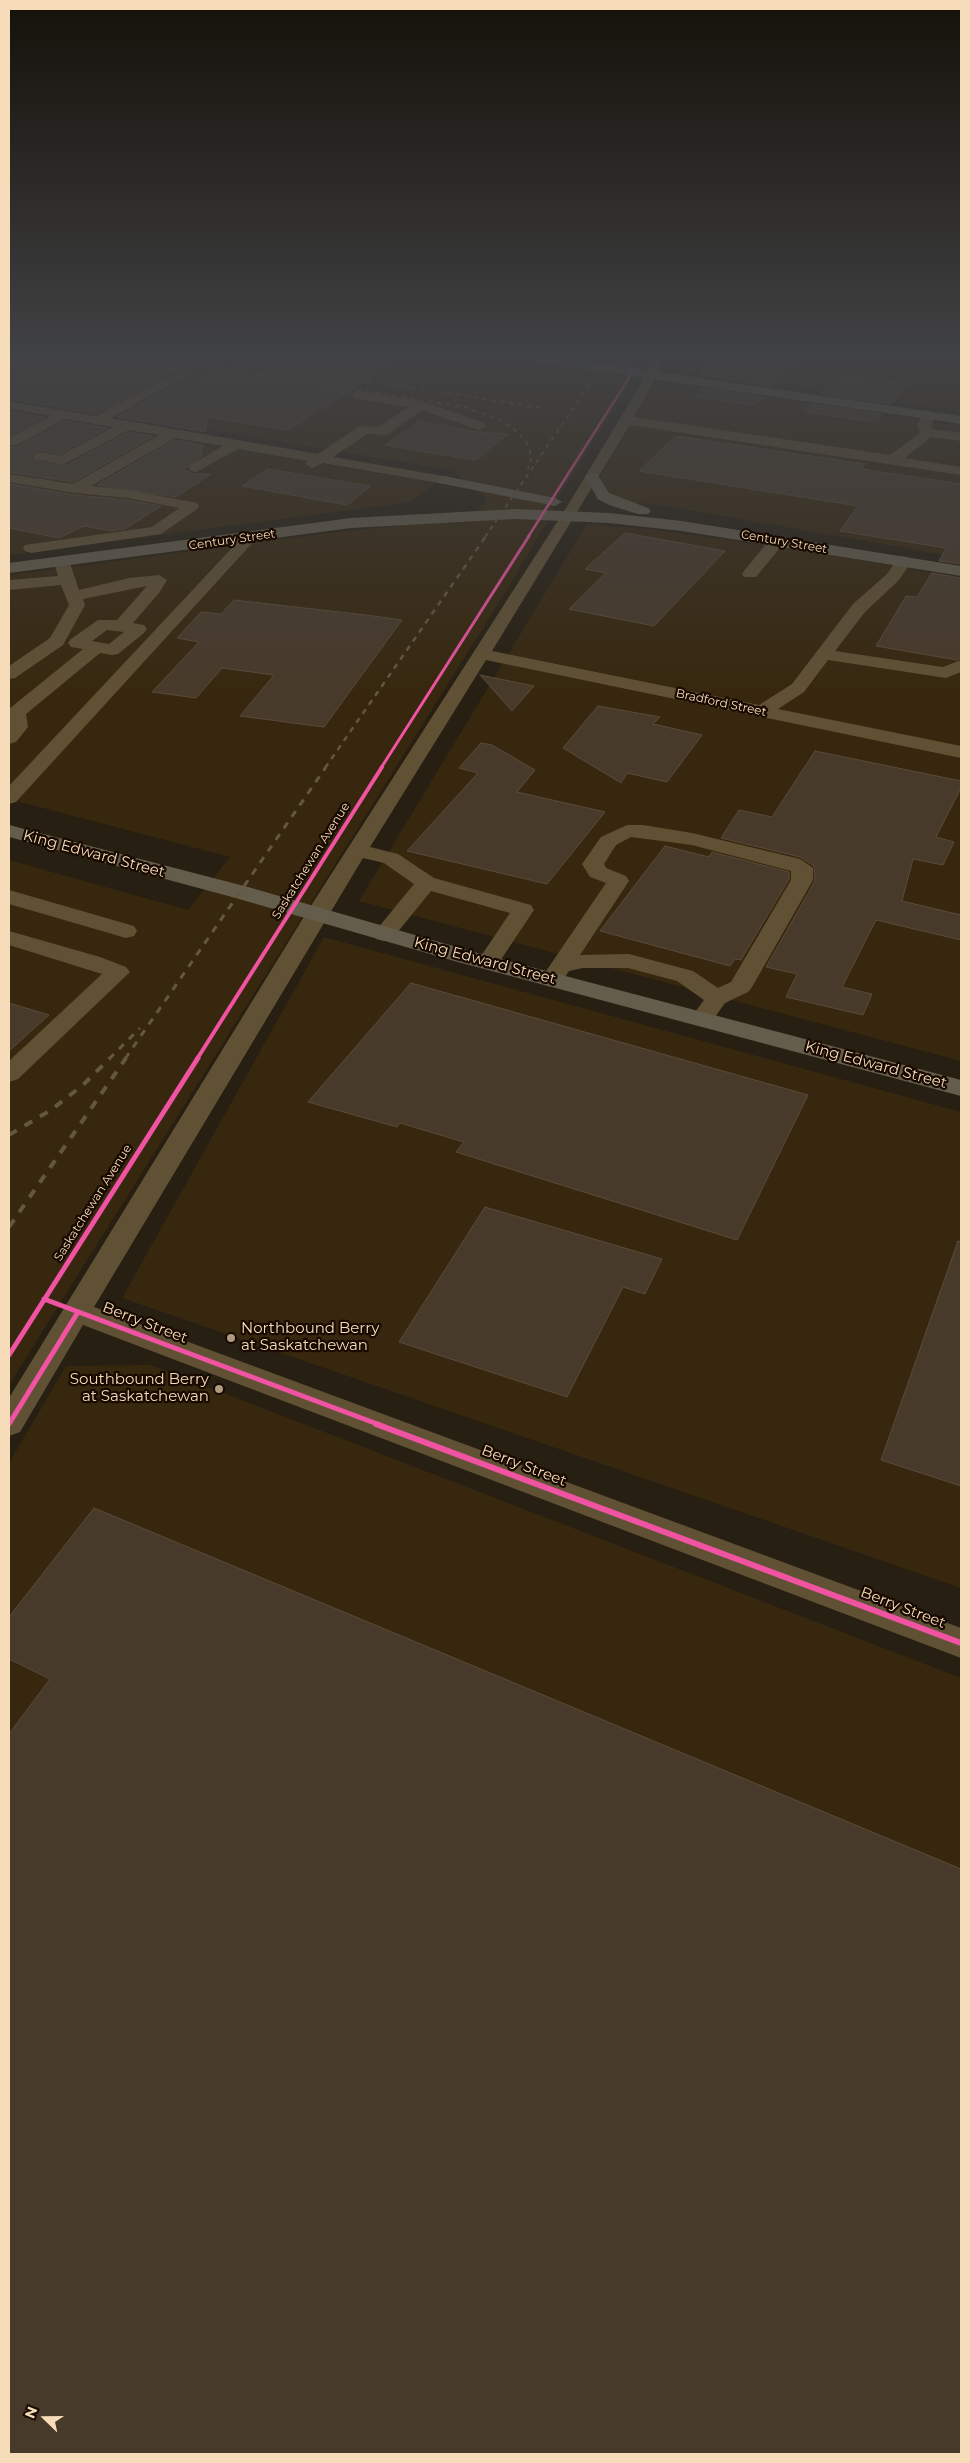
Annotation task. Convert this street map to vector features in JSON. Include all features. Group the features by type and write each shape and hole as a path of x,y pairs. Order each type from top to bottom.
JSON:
{"main road":[{"path":"419,518 461,501 465,494 449,474"},
{"path":"449,474 572,510 652,514 807,538 848,547 869,554"},
{"path":"592,477 598,489 609,500 652,514"},
{"name":"Century Street","path":"9,568 351,523 572,510 869,554 961,571"},
{"name":"King Edward Street","path":"9,831 488,962 557,973 702,1019 961,1088"}],"street":[{"path":"76,489 114,467"},
{"path":"308,467 302,471 321,474"},
{"path":"369,467 411,474 449,474"},
{"path":"420,467 449,474"},
{"path":"9,1424 316,914 598,467"},
{"path":"936,467 961,471"},
{"path":"340,477 395,486 411,474"},
{"path":"9,478 76,489 128,494 192,506 156,531 31,548"},
{"path":"9,798 250,537"},
{"path":"750,574 777,540"},
{"path":"763,711 798,688 859,608 893,577 904,560"},
{"path":"9,674 57,641 77,605 62,562"},
{"path":"9,585 67,580"},
{"path":"9,738 19,727 13,713 97,647 77,643 104,624 121,626 153,590 159,580 129,583 73,596"},
{"name":"Bradford Street","path":"481,654 961,752"},
{"path":"823,654 946,673 961,665"},
{"path":"557,973 618,881 598,872 594,864 608,841 627,831 642,831 692,839 793,864 802,868 802,880 740,987 717,998 702,1019"},
{"path":"357,850 391,858 426,883 523,910 488,962"},
{"path":"384,934 426,883"},
{"path":"9,897 126,931"},
{"path":"9,938 92,962 118,972 9,1074"},
{"path":"557,973 583,961 629,960 685,976 717,998"},
{"name":"Berry Street","path":"78,1312 961,1643"}],"shaded area":[{"path":"9,467 341,467 436,483 410,502 9,555"},
{"path":"434,467 578,467 559,496 551,515 500,601 9,1385 9,860 188,910 230,857 9,799 9,575 330,533 409,524 469,522 487,498 465,483 453,470"},
{"path":"606,467 961,467 961,558 661,505 596,500 594,488"},
{"path":"587,524 657,530 831,555 961,578 961,1061 359,901"},
{"path":"324,937 961,1112 961,1588 122,1298"},
{"path":"151,1365 961,1678 961,2454 9,2454 9,1463 66,1366"}],"building":[{"path":"9,467 99,467 73,482 9,472"},
{"path":"128,467 187,467 183,470 196,474 211,474 176,497 97,485"},
{"path":"643,467 863,467 862,469 961,484 961,564 939,561 946,548 840,531 858,506 639,471"},
{"path":"268,469 371,486 347,505 242,486"},
{"path":"9,484 161,506 125,529 111,531 84,526 59,538 9,528"},
{"path":"625,533 725,551 654,626 569,609 606,573 585,569"},
{"path":"932,573 961,578 961,658 957,660 876,646 906,596 917,597"},
{"path":"234,600 402,620 324,727 240,716 274,675 222,668 196,698 152,692 199,642 177,638 201,612 221,614"},
{"path":"480,675 534,686 512,711"},
{"path":"598,706 660,717 653,724 702,735 667,782 627,773 621,783 563,748"},
{"path":"481,743 492,745 535,770 517,792 605,812 547,884 407,851 478,773 459,768"},
{"path":"815,751 961,781 961,788 936,837 954,842 943,865 913,859 902,901 961,915 961,940 876,920 842,987 872,994 863,1015 786,997 797,974 766,967 815,881 814,866 800,857 721,838 739,810 772,817"},
{"path":"665,846 709,857 712,852 789,872 789,879 741,960 735,959 730,966 600,931"},
{"path":"411,983 808,1095 737,1240 456,1152 464,1142 400,1123 397,1127 308,1102"},
{"path":"9,1003 49,1015 9,1051"},
{"path":"485,1207 662,1259 645,1294 623,1287 567,1397 399,1342"},
{"path":"958,1241 961,1242 961,1486 881,1460"},
{"path":"94,1508 961,1869 961,2454 9,2454 9,1734 50,1679 9,1659 9,1617"}],"railway":[{"path":"485,537 533,467"},
{"path":"325,768 486,536"},
{"path":"125,1059 326,767"},
{"path":"9,1135 51,1110 83,1085 140,1028"},
{"path":"9,1227 126,1058"}],"cycle path":[{"name":"Saskatchewan Avenue","path":"9,1355 573,467"},
{"path":"44,1299 961,1643"},
{"path":"9,1424 78,1312"}],"place":[{"name":"Northbound Berry at Saskatchewan","path":"231,1338"},
{"name":"Southbound Berry at Saskatchewan","path":"219,1389"}]}
